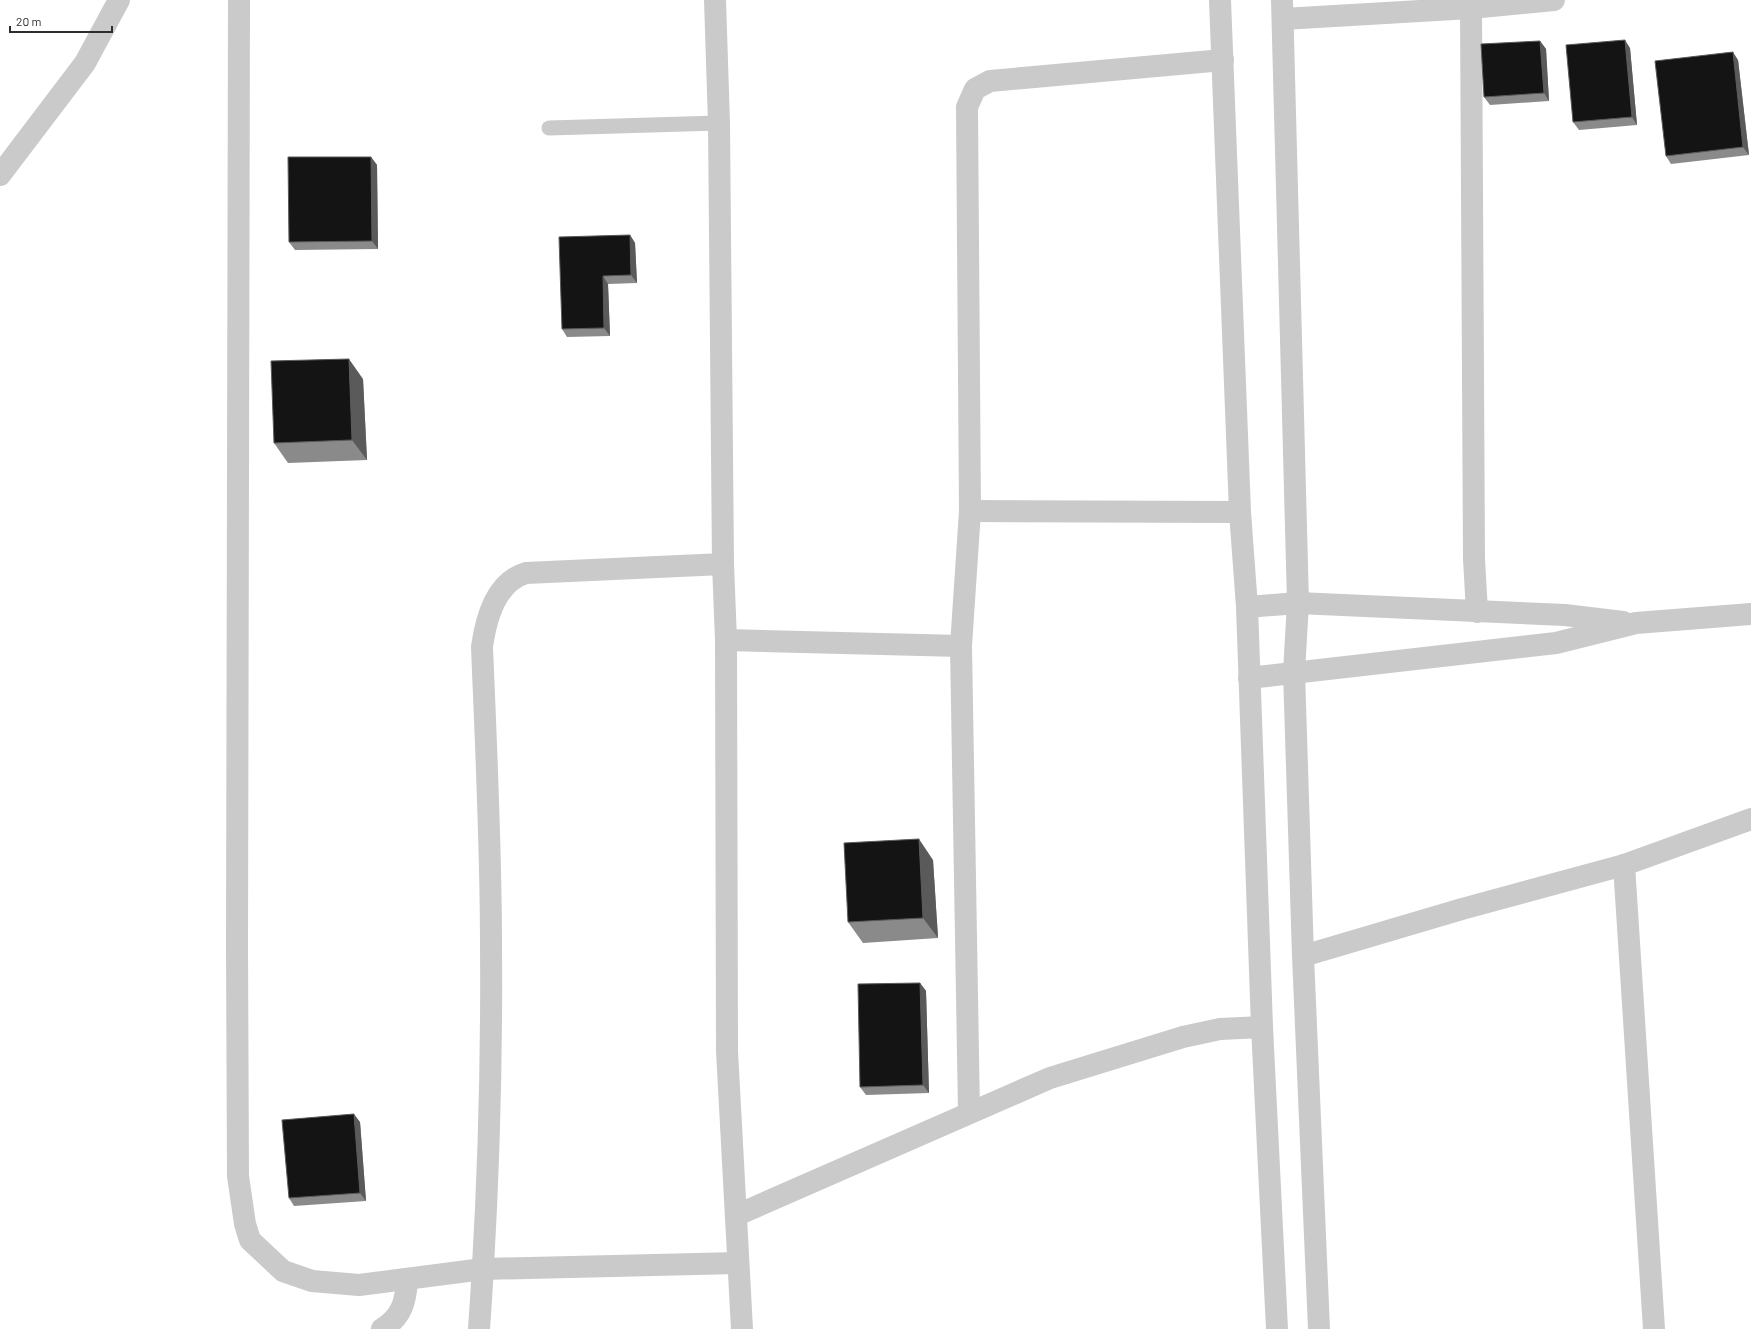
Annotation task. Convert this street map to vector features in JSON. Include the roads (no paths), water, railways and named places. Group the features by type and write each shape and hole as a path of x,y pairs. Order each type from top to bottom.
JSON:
{"street":[{"path":"0,175 85,63 119,0"},
{"path":"239,0 236,946 238,1176 245,1224 250,1240 283,1271 312,1281 359,1285 484,1269 738,1263"},
{"path":"715,0 719,123 723,564 726,640 727,1051 742,1329"},
{"path":"1220,0 1240,512 1247,607 1262,1027 1277,1329"},
{"path":"1319,1329 1303,956 1294,672 1298,603 1282,10 1471,8 1525,1 1554,0"},
{"path":"1471,8 1474,559 1477,612"},
{"path":"969,1112 961,646 970,511 967,107 975,89 990,81 1223,60"},
{"path":"970,511 1240,512"},
{"path":"480,1329 484,1269 490,1055 491,945 489,832 482,647 485,628 498,595 508,582 517,576 526,573 723,564"},
{"path":"1247,607 1298,603 1565,615 1636,623"},
{"path":"1249,678 1464,655 1556,643 1636,623 1751,614"},
{"path":"726,640 961,646"},
{"path":"1303,956 1462,909 1624,865 1751,819"},
{"path":"1624,865 1654,1329"},
{"path":"737,1215 969,1112 1050,1078 1161,1043 1220,1029 1262,1027"},
{"path":"382,1329 392,1323 403,1309 406,1296 407,1279"}],"lane":[{"path":"549,128 719,123"}]}
